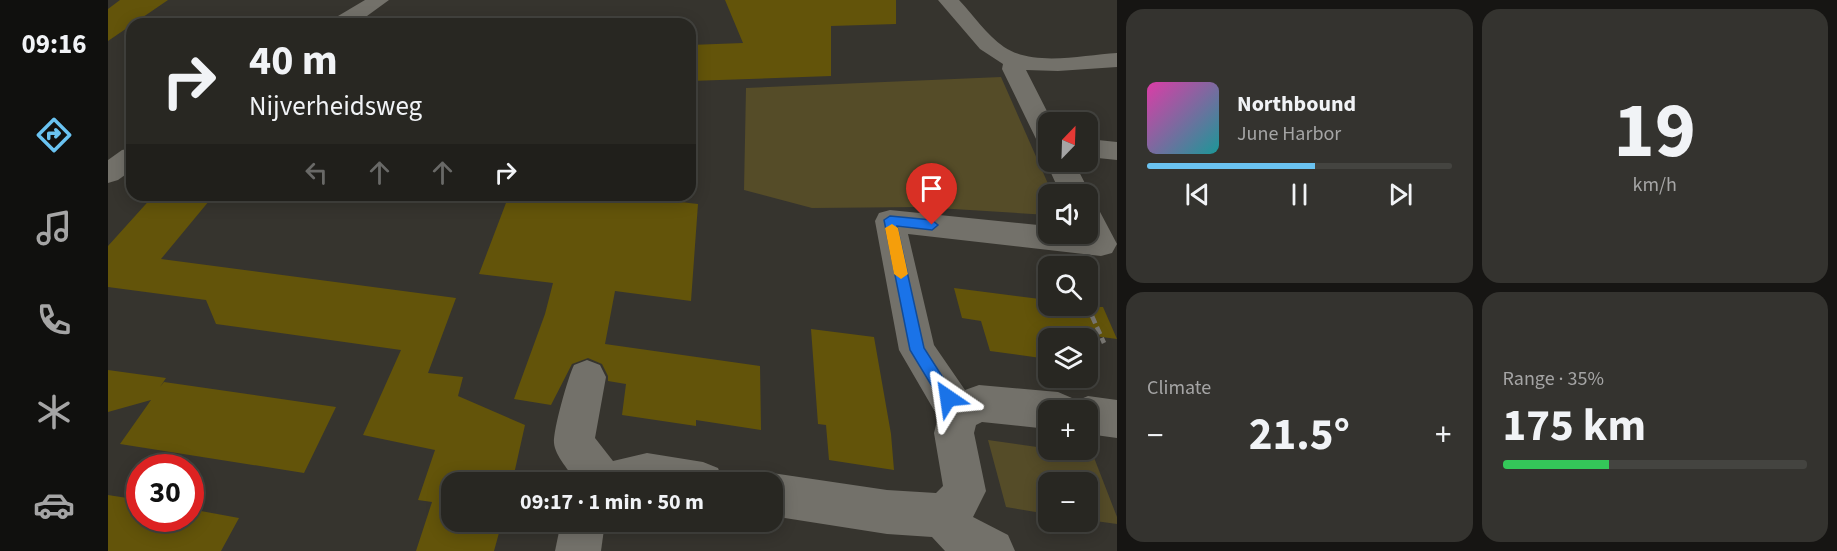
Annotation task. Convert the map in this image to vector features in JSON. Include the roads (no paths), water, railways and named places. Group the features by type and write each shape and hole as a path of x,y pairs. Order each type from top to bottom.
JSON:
{"street":[{"path":"350,18 379,0"},
{"path":"948,0 987,44 1002,55 1015,60 1040,63 1117,60"},
{"path":"1015,60 1014,69 1038,118"},
{"path":"1098,149 1117,151"},
{"path":"108,172 126,161"},
{"path":"783,496 907,514 941,514 956,506 965,491 954,433 958,414 917,350 890,220 1038,237"},
{"path":"587,377 574,443 595,472"},
{"path":"958,414 979,403 1038,409"},
{"path":"1098,416 1117,419"},
{"path":"941,514 957,532 992,551"},
{"path":"578,551 581,532"}]}
